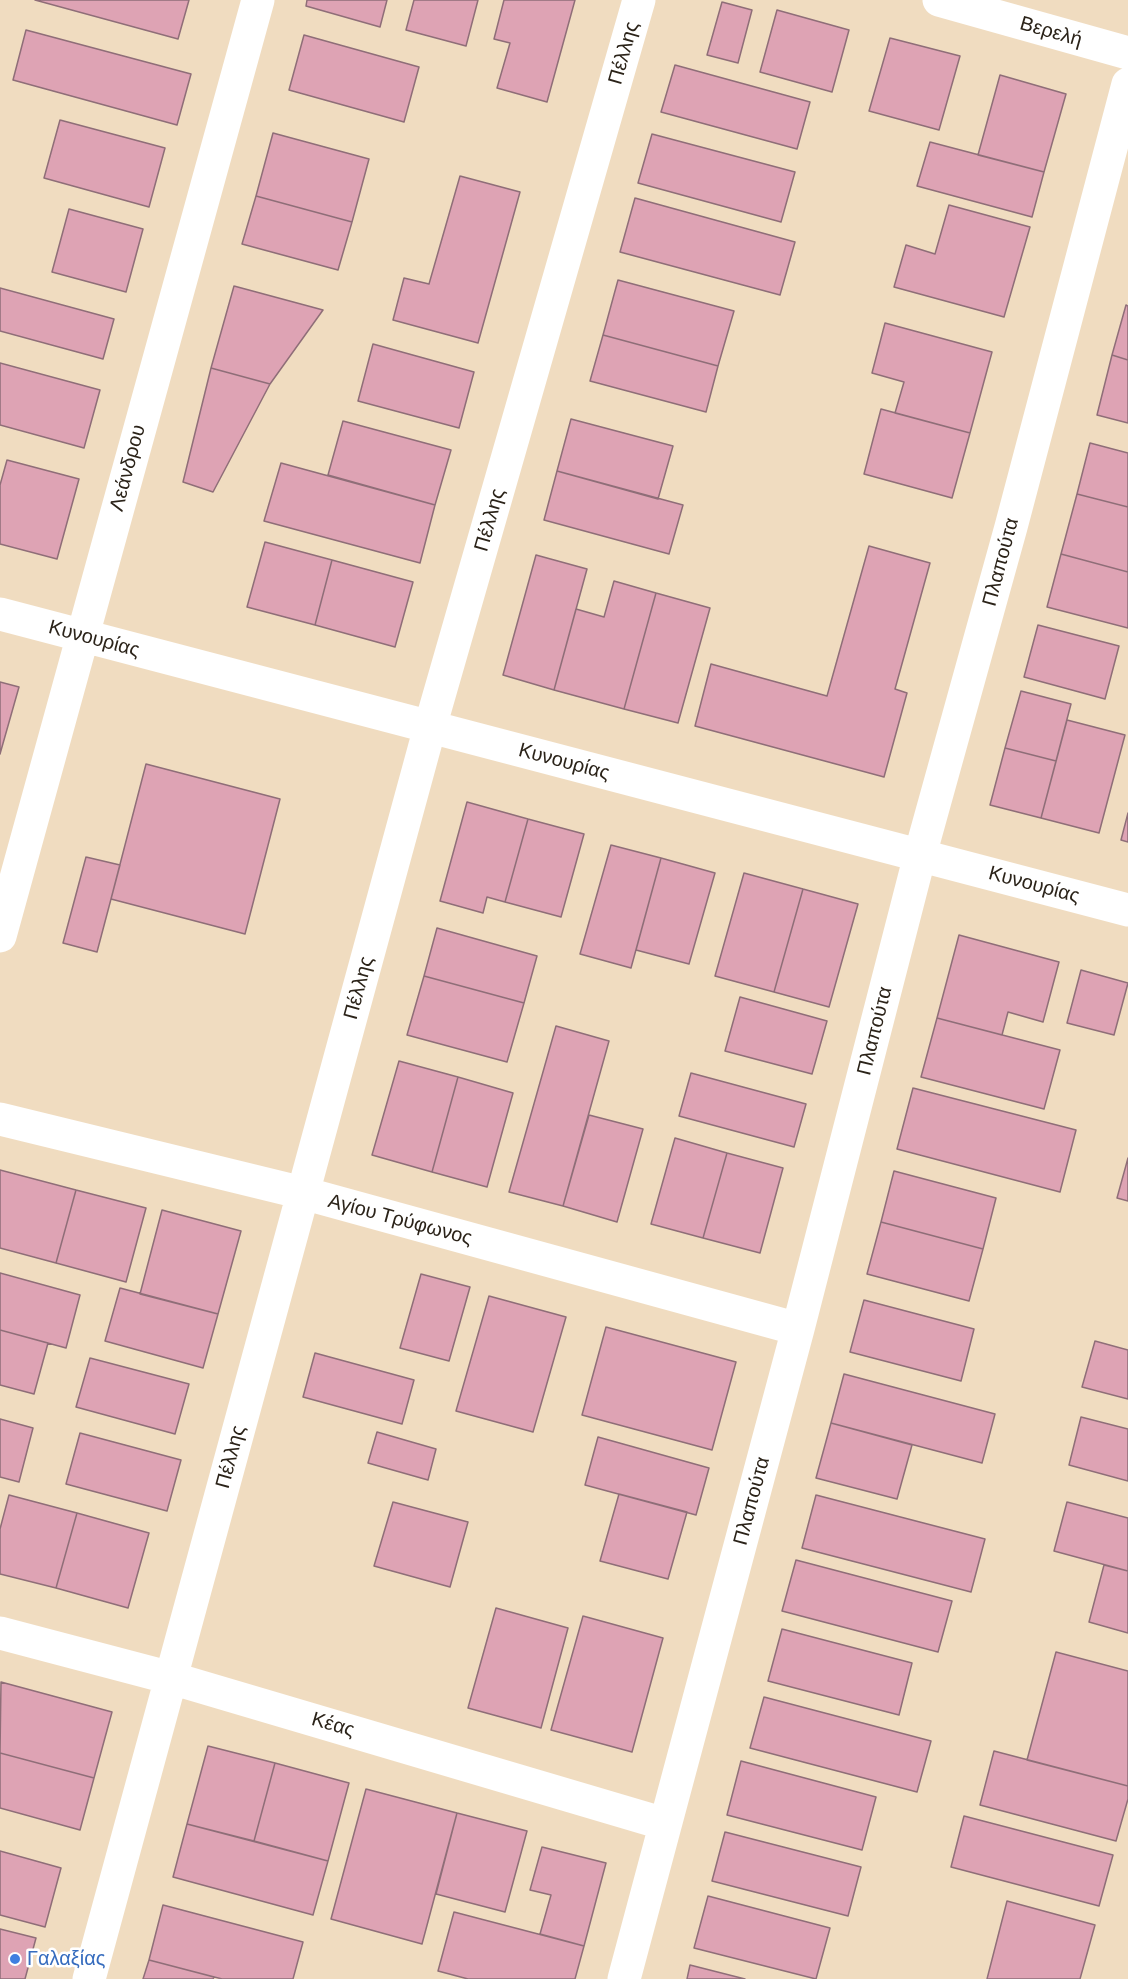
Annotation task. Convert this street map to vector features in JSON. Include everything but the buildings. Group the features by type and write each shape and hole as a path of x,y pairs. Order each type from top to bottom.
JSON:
{"street":[{"name":"Λεάνδρου","path":"0,936 258,0"},
{"name":"Πέλλης","path":"89,1979 430,727 639,0"},
{"name":"Βερελή","path":"939,0 1128,53"},
{"name":"Πλαπούτα","path":"624,1979 798,1329 920,855 1011,527 1128,84"},
{"name":"Κυνουρίας","path":"0,614 1128,910"},
{"name":"Αγίου Τρύφωνος","path":"0,1119 303,1193 798,1329"},
{"name":"Κέας","path":"0,1633 171,1678 665,1824"}],"place":[{"name":"Γαλαξίας","path":"15,1959"}]}
